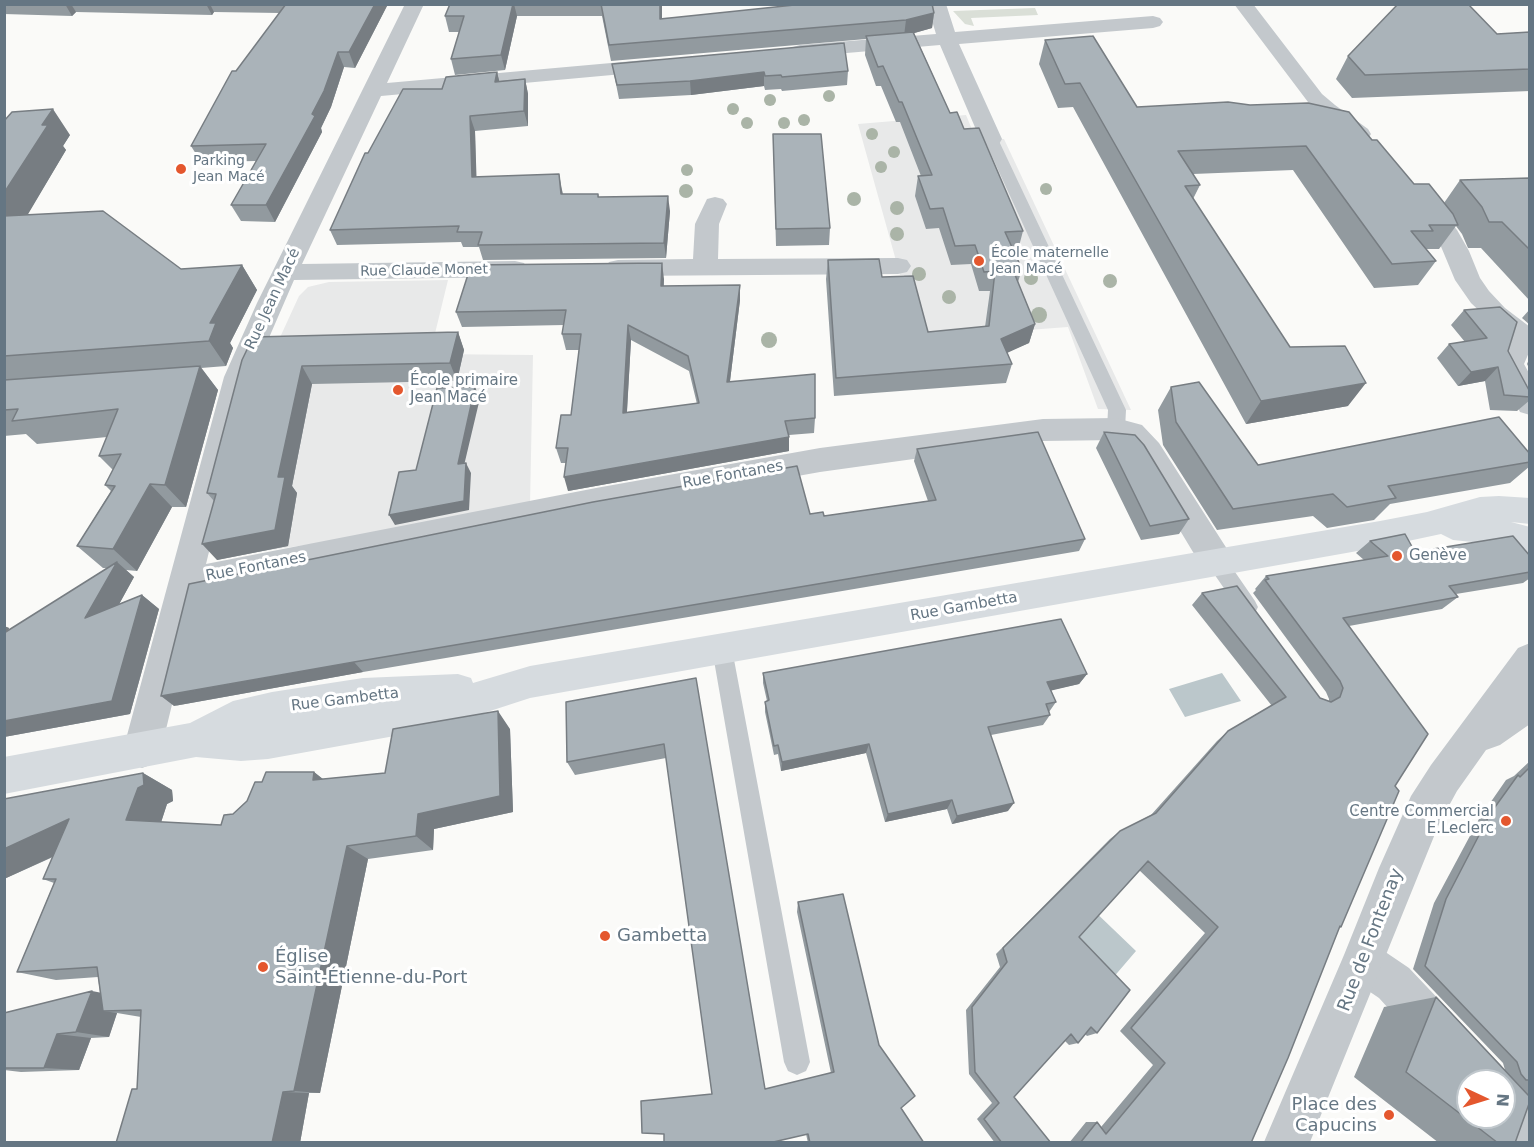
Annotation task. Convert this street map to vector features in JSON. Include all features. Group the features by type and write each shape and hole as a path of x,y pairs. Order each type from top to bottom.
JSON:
{"main road":[{"name":"Rue Gambetta","path":"4,776 196,739 241,743 268,741 441,710 501,689 530,682 1427,525 1480,510 1499,508 1530,511"},
{"name":"Rue Gambetta","path":"1427,525 1479,529 1530,540"}],"street":[{"name":"Rue Jean Macé","path":"142,750 185,580 225,378 286,272 415,4"},
{"path":"936,4 947,38 991,139"},
{"path":"1243,4 1327,110 1380,149"},
{"path":"782,53 947,38 1058,21 1153,22"},
{"path":"374,90 679,63"},
{"path":"1406,180 1448,235 1457,250 1468,280 1480,297 1525,338 1510,364 1530,405"},
{"path":"705,267 707,224 715,204"},
{"path":"598,268 897,266"},
{"name":"Rue Claude Monet","path":"286,272 538,269"},
{"name":"Rue Fontanes","path":"185,580 206,578 596,500 831,458 1043,430 1116,429 1132,433 1140,439 1217,562"},
{"name":"Rue de Fontenay","path":"1287,1143 1363,962 1393,882 1425,810 1444,778 1530,659"},
{"name":"Rue de Fontenay","path":"1469,746 1530,703"},
{"path":"1363,962 1394,983 1474,1069"},
{"path":"1516,1122 1530,1141"}],"lane":[{"path":"991,139 1117,410 1116,429"},
{"path":"1217,562 1262,626"},
{"path":"722,649 797,1062"}],"shaded area":[{"path":"1035,8 1038,15 971,18 974,26 965,24 953,11"},
{"name":"École maternelle Jean Macé","path":"966,115 976,139 1004,139 1131,410 1098,409 1068,327 921,338 904,275 900,275 858,124"},
{"name":"École primaire Jean Macé","path":"448,280 430,354 533,355 530,505 425,528 221,557 271,357 299,296 308,287 329,282"},
{"path":"1222,673 1241,701 1185,717 1169,689"},
{"path":"1088,905 1136,951 1112,979 1063,928"}],"building":[{"path":"286,4 375,4 349,52 338,52 324,91 312,114 315,116 266,205 231,205 266,144 191,146 232,71 236,71"},
{"path":"450,4 513,4 501,55 451,59 464,16 445,16"},
{"path":"601,4 660,4 660,19 804,4 932,4 934,13 906,20 609,45"},
{"path":"1398,4 1468,4 1497,34 1530,32 1530,69 1365,75 1348,56"},
{"path":"913,32 950,113 957,112 964,129 979,128 1023,231 1005,232 1022,269 1013,270 1035,324 1001,339 1012,364 836,378 828,260 879,259 882,277 913,276 928,332 989,326 995,271 984,272 975,245 955,246 943,208 930,209 918,176 932,175 902,102 899,102 883,66 878,67 866,36"},
{"path":"1093,36 1137,107 1228,102 1250,105 1308,103 1349,112 1372,140 1377,140 1414,184 1429,184 1453,214 1458,225 1429,225 1433,231 1411,231 1436,261 1392,264 1306,146 1178,151 1200,185 1185,186 1290,347 1345,346 1366,383 1261,401 1080,83 1065,84 1045,40"},
{"path":"844,43 848,71 782,77 781,75 765,76 764,72 690,81 617,85 612,64"},
{"path":"497,72 495,82 525,79 524,111 470,116 472,177 559,174 561,194 598,194 598,197 668,196 664,243 478,245 482,232 457,232 459,226 330,230 365,153 368,153 403,89 442,89 446,77"},
{"path":"53,109 42,125 48,125 4,193 4,121 12,112"},
{"path":"773,134 821,134 830,228 776,229"},
{"path":"1530,178 1530,250 1502,222 1489,222 1482,207 1460,180"},
{"path":"103,211 181,269 242,265 210,323 216,323 209,341 4,356 4,216"},
{"path":"662,263 661,286 740,285 727,382 815,374 815,418 785,421 789,437 564,477 568,448 556,448 561,415 571,415 581,334 562,334 566,310 456,312 471,265","holes":["628,325 688,356 699,403 623,413"]},
{"path":"1500,307 1517,322 1508,351 1530,392 1530,397 1504,395 1498,367 1471,372 1449,344 1487,338 1464,310"},
{"path":"458,332 450,363 302,366 278,477 285,477 275,530 202,544 216,494 207,493 242,360 253,337"},
{"path":"200,366 165,485 150,484 113,549 77,546 115,486 105,485 121,454 99,456 118,409 12,421 18,409 4,410 4,380"},
{"path":"1199,382 1258,465 1499,417 1530,454 1530,462 1388,486 1396,498 1347,507 1333,494 1233,509 1176,422 1171,387"},
{"path":"475,387 458,464 466,463 464,501 389,515 399,472 416,470 437,388"},
{"path":"1038,432 1085,539 161,696 189,584 593,502 797,466 810,514 823,512 824,516 936,500 917,449"},
{"path":"1104,432 1135,435 1144,445 1189,519 1150,526"},
{"path":"1405,534 1415,552 1513,536 1530,556 1530,572 1449,586 1458,597 1343,618 1428,734 1395,786 1399,791 1340,926 1288,1058 1251,1143 1080,1143 1097,1122 1106,1134 1165,1063 1131,1028 1218,927 1148,861 1079,937 1130,990 1097,1033 1091,1027 1078,1043 1071,1034 1014,1097 1051,1143 1002,1143 984,1119 999,1103 975,1072 972,1007 1007,962 1003,948 1120,831 1156,813 1228,731 1286,697 1202,593 1237,586 1320,698 1331,702 1340,697 1343,688 1340,681 1265,580 1269,579 1266,576 1388,556 1370,541"},
{"path":"117,562 85,618 142,595 112,701 4,721 4,633"},
{"path":"1061,619 1087,674 1047,682 1056,702 1046,704 1050,715 988,727 1014,803 957,816 952,800 888,814 869,744 782,762 778,745 774,746 765,702 769,700 763,673"},
{"path":"696,678 765,1089 834,1072 798,902 843,894 879,1045 915,1096 901,1108 924,1143 810,1143 808,1134 769,1143 664,1143 664,1134 642,1133 641,1101 712,1094 664,744 567,762 566,702"},
{"path":"498,711 500,796 418,814 416,836 347,846 294,1091 283,1092 272,1143 116,1143 132,1089 137,1089 141,1010 103,1011 97,967 17,972 56,879 43,879 69,819 4,849 4,799 143,773 144,785 138,788 126,820 221,825 224,815 233,814 247,801 255,782 262,782 266,772 314,772 313,780 385,773 393,729"},
{"path":"1530,767 1530,1080 1526,1080 1517,1062 1425,966 1446,899 1490,814 1518,775 1520,777"},
{"path":"92,991 76,1032 57,1034 44,1068 4,1068 4,1013"},
{"path":"1436,997 1504,1069 1456,1069 1456,1111 1406,1072"},
{"path":"1516,1082 1530,1095 1530,1101 1515,1143 1498,1143 1480,1129 1516,1129"}],"place":[{"name":"Parking Jean Macé","path":"181,169"},
{"name":"École maternelle Jean Macé","path":"979,261"},
{"name":"École primaire Jean Macé","path":"398,390"},
{"name":"Genève","path":"1397,556"},
{"name":"Centre Commercial E.Leclerc","path":"1506,821"},
{"name":"Gambetta","path":"605,936"},
{"name":"Église Saint-Étienne-du-Port","path":"263,967"},
{"name":"Place des Capucins","path":"1389,1115"}]}
